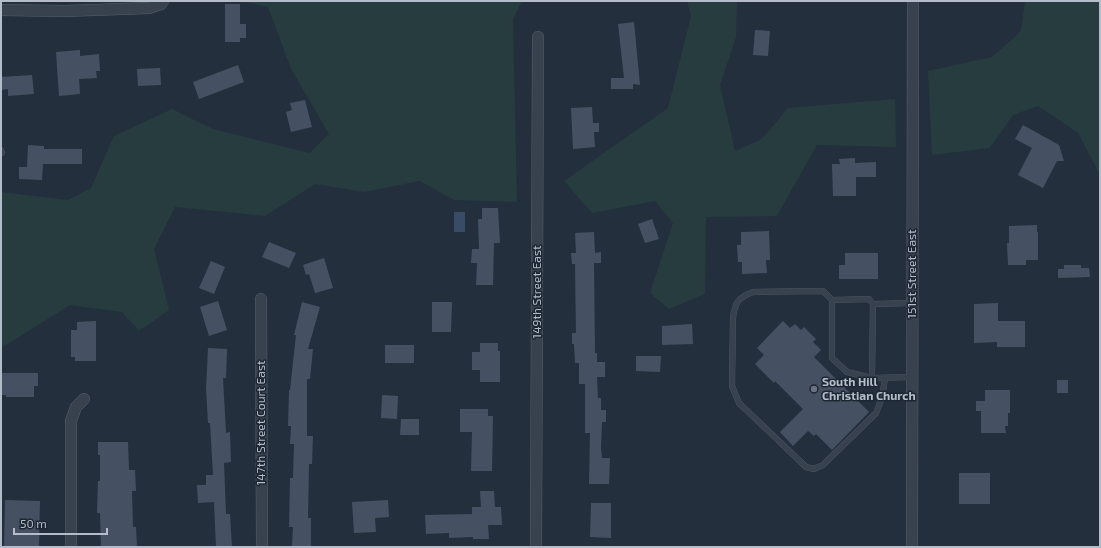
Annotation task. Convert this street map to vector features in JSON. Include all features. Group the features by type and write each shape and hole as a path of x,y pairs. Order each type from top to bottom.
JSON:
{"street":[{"name":"151st Street East","path":"912,547 913,1"},
{"path":"1,10 65,11 149,8 162,3"},
{"name":"149th Street East","path":"536,547 538,37"},
{"name":"147th Street Court East","path":"261,299 262,547"},
{"path":"71,547 71,420 76,407 84,399"}],"lane":[{"path":"872,378 872,304 869,300 832,300 823,291 753,292 744,295 739,300 735,308 733,318 732,386 739,403 806,467 814,469 823,465 876,413 882,398 885,378"},
{"path":"832,300 832,358 847,372 872,378 912,377"},
{"path":"872,304 912,303"}],"green space":[{"path":"241,1 522,1 513,19 517,202 454,200 420,181 364,192 315,184 265,216 175,207 154,249 169,310 139,331 122,312 70,305 3,347 1,346 1,192 68,200 91,188 114,136 172,109 213,129 310,153 329,134 291,69 268,7"},
{"path":"687,1 737,1 736,37 720,85 735,151 762,139 788,108 895,99 896,147 817,145 777,216 706,217 705,294 669,309 650,293 673,223 655,201 592,213 564,181 668,108 691,16"},
{"path":"1025,1 1100,1 1100,175 1078,133 1038,106 1013,115 990,148 932,155 928,71 992,57 1021,31"}],"water":[{"path":"454,212 465,212 465,232 454,232"}],"building":[{"path":"225,4 240,4 240,24 246,24 246,38 240,38 240,42 225,42"},
{"path":"634,22 640,85 633,84 633,89 611,89 611,78 624,78 618,24"},
{"path":"755,30 770,31 768,56 753,55"},
{"path":"80,50 80,56 99,54 100,71 96,71 97,78 79,79 80,94 59,96 56,52"},
{"path":"238,65 244,82 199,99 193,82"},
{"path":"160,68 161,85 138,86 137,69"},
{"path":"32,75 34,94 8,96 8,89 1,90 1,77"},
{"path":"305,100 312,127 291,132 286,112 292,110 290,103"},
{"path":"592,107 593,123 599,123 599,132 594,132 595,147 573,149 571,108"},
{"path":"1023,125 1059,145 1064,161 1057,161 1043,188 1018,175 1032,148 1015,139"},
{"path":"28,145 44,146 44,149 82,149 82,164 43,164 42,180 19,179 19,167 27,167"},
{"path":"855,158 855,163 876,162 876,177 856,177 856,196 833,196 832,164 840,164 839,159"},
{"path":"482,208 498,208 500,243 494,243 493,285 476,285 477,263 471,263 472,249 479,249 478,219 482,219"},
{"path":"652,219 659,239 645,243 638,224"},
{"path":"1037,225 1038,260 1026,260 1026,265 1008,265 1007,243 1009,243 1009,226"},
{"path":"769,231 770,260 766,260 767,273 742,274 742,262 738,262 737,245 741,245 741,232"},
{"path":"594,232 595,253 601,252 601,263 594,263 595,353 597,353 597,362 605,362 605,377 597,377 598,398 601,398 601,410 606,410 606,422 602,422 601,448 602,458 610,458 609,484 589,484 590,433 585,433 585,384 579,384 579,363 575,363 574,344 572,344 572,333 576,333 575,264 572,264 571,253 576,253 575,233"},
{"path":"269,242 296,253 289,268 262,257"},
{"path":"845,253 878,253 878,279 839,279 839,265 845,265"},
{"path":"324,258 333,288 315,293 309,274 306,275 303,265"},
{"path":"211,261 225,267 214,294 199,288"},
{"path":"1064,265 1081,265 1081,268 1089,268 1090,277 1058,278 1058,269 1064,269"},
{"path":"218,301 227,330 209,336 200,307"},
{"path":"302,302 320,307 308,349 313,349 310,379 307,379 307,436 313,436 312,464 309,464 308,518 311,518 311,546 292,546 293,527 289,527 290,478 293,478 294,444 290,444 291,426 288,426 289,390 296,335 294,335"},
{"path":"432,302 452,302 451,332 432,332"},
{"path":"998,303 998,321 1025,321 1025,347 997,347 997,342 974,343 974,304"},
{"path":"96,321 96,361 75,361 75,357 71,357 71,330 77,330 77,322"},
{"name":"South Hill Christian Church","path":"783,321 790,328 795,324 801,330 804,327 816,339 813,342 821,350 814,357 869,412 832,450 816,434 814,436 808,431 793,446 780,432 803,409 775,381 774,383 755,364 764,355 757,348"},
{"path":"692,324 693,344 662,345 662,326"},
{"path":"480,343 498,343 498,351 500,351 500,382 480,382 480,370 472,370 472,352 480,352"},
{"path":"385,345 414,345 414,363 385,363"},
{"path":"208,348 227,349 226,378 223,378 226,433 230,432 231,462 224,463 226,514 230,514 232,547 216,547 214,502 198,503 197,485 206,485 206,475 213,475 210,423 208,423 206,389"},
{"path":"636,356 661,356 660,372 636,371"},
{"path":"1,373 38,373 38,386 34,386 34,397 6,397 6,395 1,395"},
{"path":"1057,380 1068,380 1068,393 1057,393"},
{"path":"985,390 1010,390 1010,413 1008,413 1008,426 1005,426 1006,433 981,433 981,411 976,411 976,401 985,401"},
{"path":"382,395 398,396 397,419 381,418"},
{"path":"460,409 488,409 488,416 493,416 492,471 471,471 472,432 460,432"},
{"path":"401,419 419,419 419,435 400,435"},
{"path":"98,442 128,442 129,470 135,470 136,491 132,491 133,527 136,527 137,547 101,547 100,513 97,513 98,481 100,481 100,455 98,455"},
{"path":"959,473 990,473 990,504 959,504"},
{"path":"480,491 494,491 495,507 501,507 502,525 488,525 489,539 473,539 473,537 449,538 449,533 426,534 425,515 472,514 472,507 481,507"},
{"path":"5,500 40,501 39,547 4,547"},
{"path":"388,500 389,517 375,518 376,532 354,533 352,502"},
{"path":"591,503 611,503 611,538 590,537"}],"place":[{"name":"South Hill Christian Church","path":"814,389"}]}
